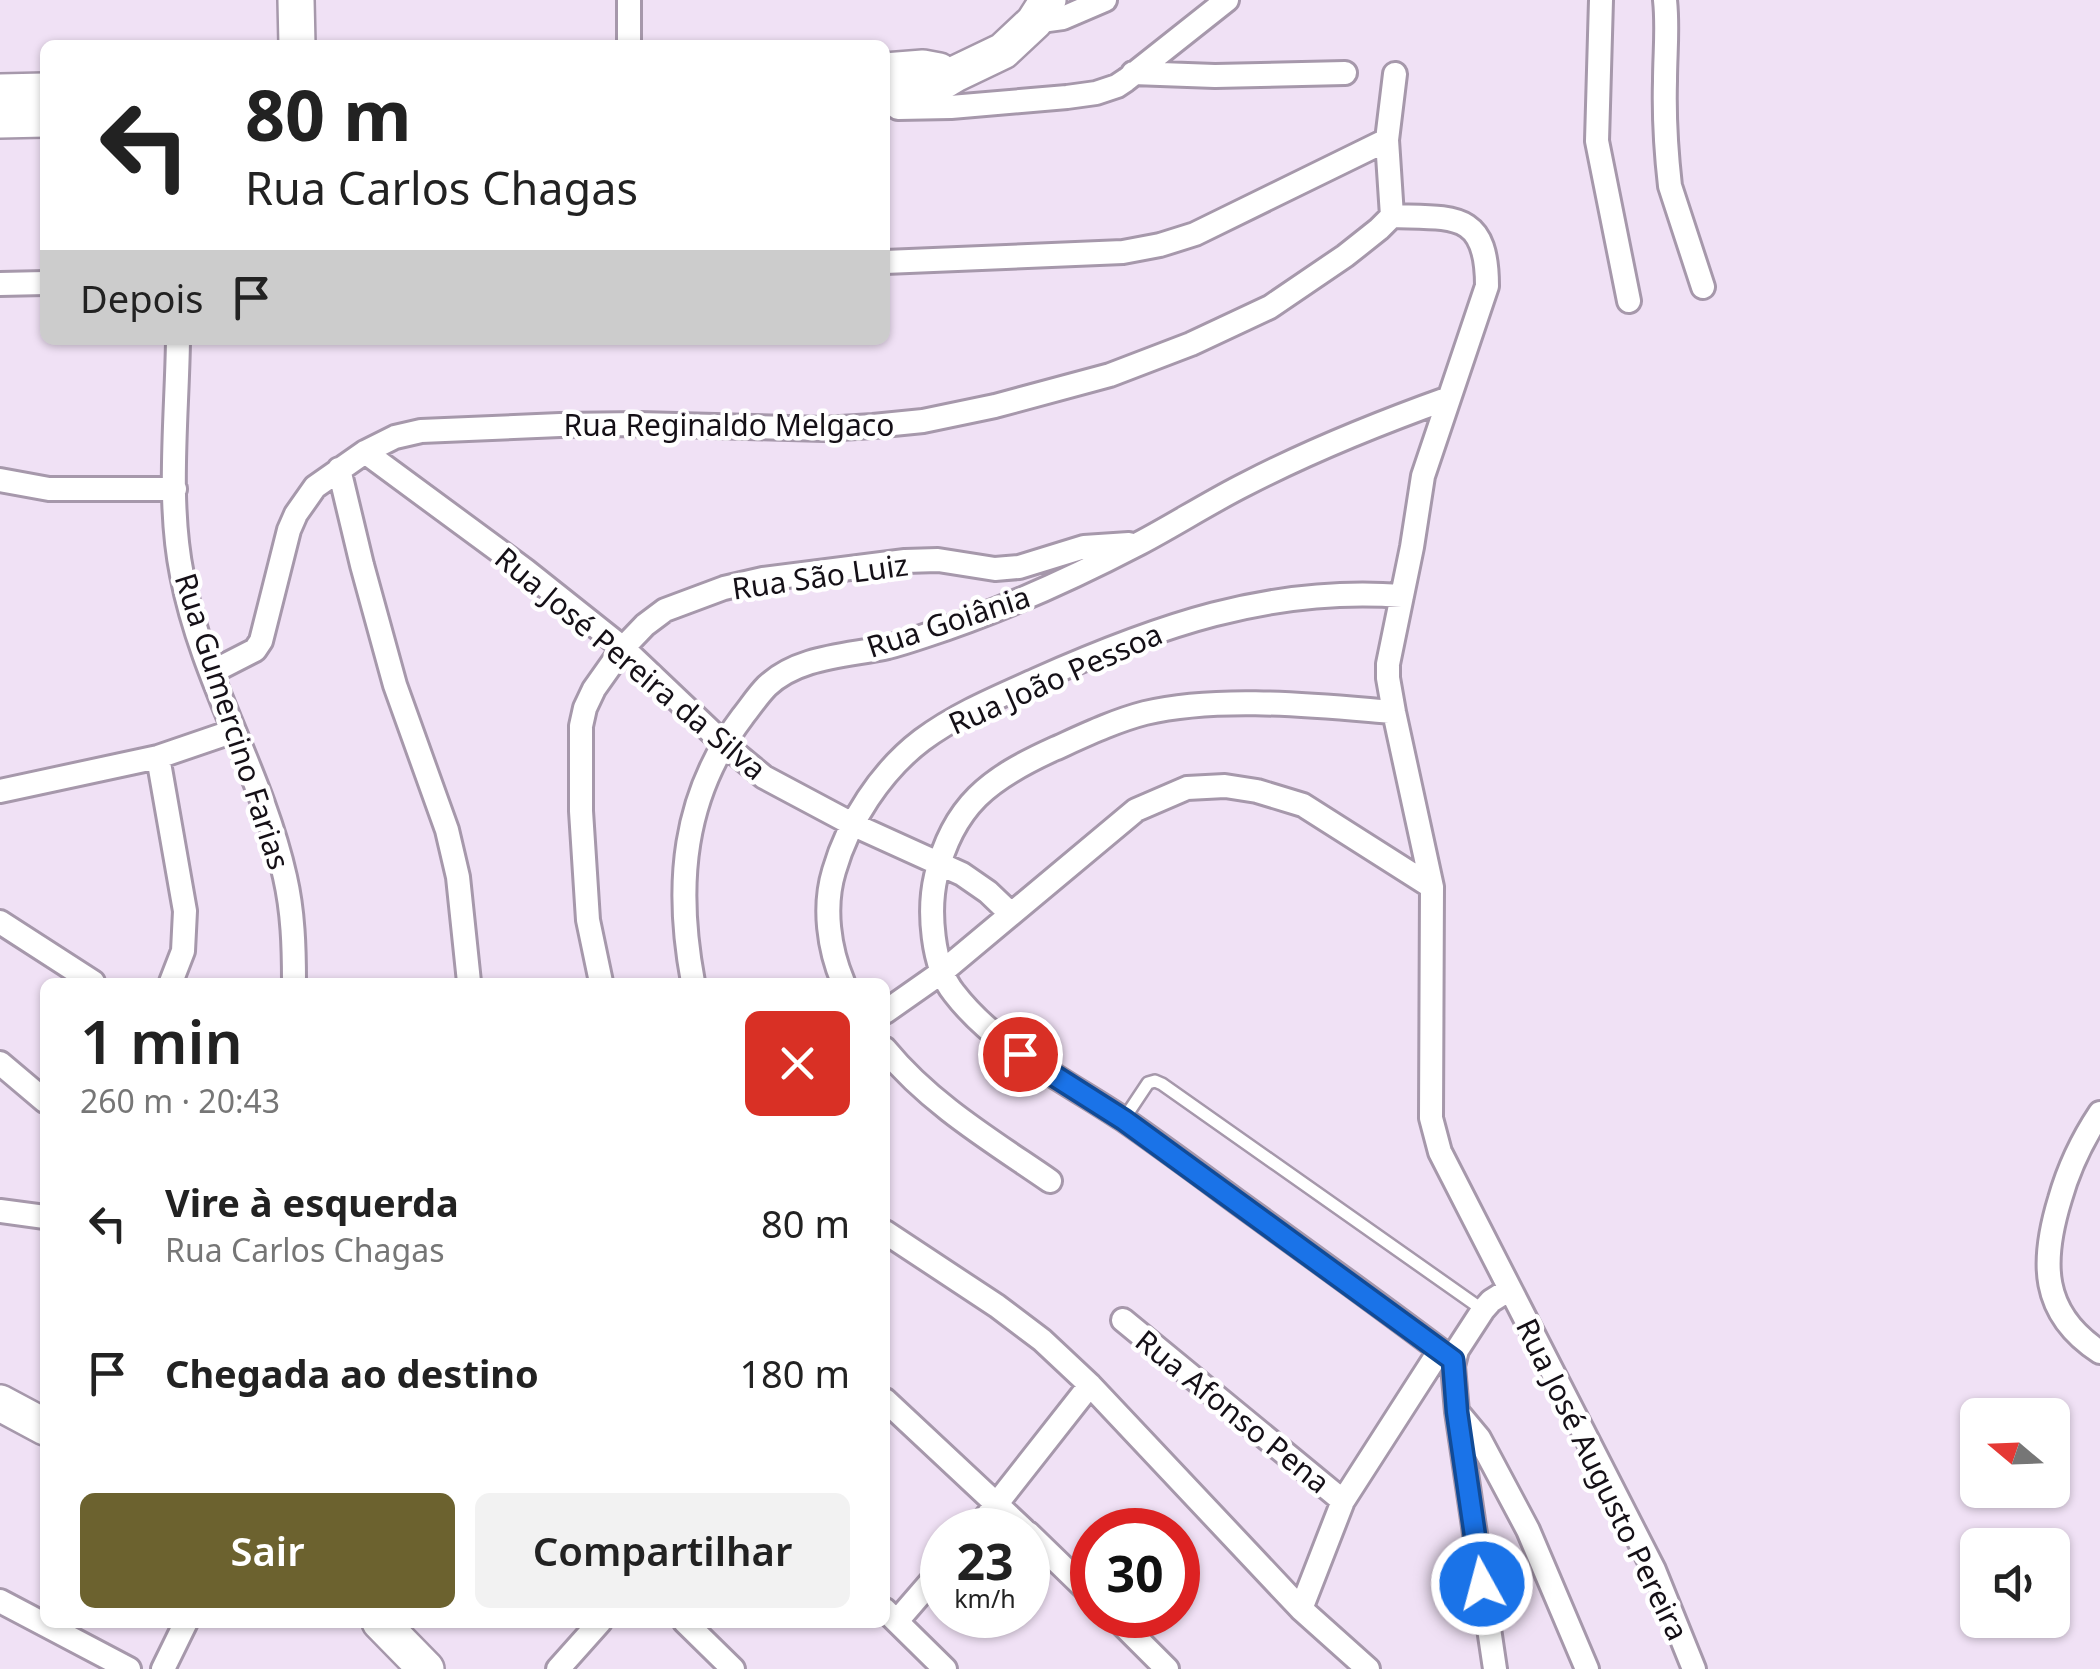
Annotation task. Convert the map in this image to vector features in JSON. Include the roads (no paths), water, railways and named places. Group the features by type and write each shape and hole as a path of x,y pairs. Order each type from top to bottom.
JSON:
{"main road":[{"path":"274,0 274,40"},
{"path":"296,0 297,40"},
{"path":"890,96 930,89 1004,51 1041,11"},
{"path":"890,71 923,68 955,74"},
{"path":"0,92 40,91"},
{"path":"0,120 40,119"},
{"path":"0,1403 40,1424"},
{"path":"386,1628 426,1669"}],"street":[{"path":"629,0 629,40"},
{"path":"1041,11 1063,18 1105,0"},
{"path":"890,106 952,107 1096,94 1117,86 1226,0"},
{"path":"1601,0 1597,141 1629,301"},
{"path":"1665,0 1670,186 1703,287"},
{"path":"1134,73 1214,76 1345,72"},
{"path":"1392,216 1387,140 1395,74"},
{"path":"890,262 1123,252 1160,244 1222,222 1387,140"},
{"name":"Rua José Augusto Pereira","path":"1392,216 1461,222 1475,232 1487,264 1487,286 1423,476 1388,664 1394,712 1432,887 1434,1135 1654,1570 1694,1669"},
{"name":"Rua Reginaldo Melgaco","path":"212,672 256,650 265,631 268,604 290,530 315,487 365,452 395,437 422,431 639,424 824,428 923,421 995,406 1110,374 1247,319 1320,274 1392,216"},
{"path":"0,284 40,283"},
{"name":"Rua Gumercino Farias","path":"178,345 175,489 182,574 212,672 255,781 285,878 294,936 294,978"},
{"name":"Rua Goiânia","path":"692,978 685,928 684,874 703,784 722,743 765,688 780,676 799,666 928,634 1040,591 1138,544 1246,484 1368,427 1449,398"},
{"name":"Rua José Pereira da Silva","path":"365,452 525,570 622,648 722,743 764,777 854,825 976,882 1012,914"},
{"path":"339,469 395,686 447,830 458,877 469,978"},
{"path":"0,480 50,488 175,489"},
{"name":"Rua São Luiz","path":"600,978 588,920 581,811 581,726 594,689 622,648 646,625 665,610 724,588 763,579 905,561 938,560 977,568 1018,567 1084,547 1138,544"},
{"name":"Rua João Pessoa","path":"841,978 834,961 830,932 834,872 854,825 885,774 920,742 965,712 1165,628 1249,604 1322,594 1402,596"},
{"path":"1394,712 1304,705 1185,707 1144,714 1091,732 1003,775 962,813 939,864 933,890 934,932 942,972 950,989 980,1023 1020,1054 1124,1120 1447,1355 1494,1669"},
{"path":"0,790 158,757 234,731"},
{"path":"158,757 185,911 183,951 173,978"},
{"path":"890,1008 942,972 1136,810 1186,788 1225,786 1302,805 1432,887"},
{"path":"0,922 87,978"},
{"path":"890,1054 922,1089 1050,1181"},
{"path":"0,1063 40,1097"},
{"path":"2100,1113 2068,1172 2050,1230 2046,1265 2050,1288 2061,1312 2086,1343 2100,1352"},
{"path":"0,1211 40,1216"},
{"path":"890,1235 1027,1328 1090,1386 1301,1609 1368,1669"},
{"path":"1301,1609 1343,1501 1447,1355 1483,1310 1510,1289"},
{"name":"Rua Afonso Pena","path":"1123,1320 1343,1501"},
{"path":"995,1508 1090,1386"},
{"path":"890,1405 1001,1508"},
{"path":"1457,1412 1479,1438 1528,1530 1587,1669"},
{"path":"1050,1555 1070,1575"},
{"path":"920,1589 891,1616 944,1669"},
{"path":"0,1602 40,1623"},
{"path":"50,1628 129,1669"},
{"path":"164,1669 183,1628"},
{"path":"558,1669 595,1628"},
{"path":"691,1628 733,1669"},
{"path":"1136,1638 1167,1669"}],"lane":[{"path":"1124,1120 1148,1083 1162,1084 1483,1310"}]}
